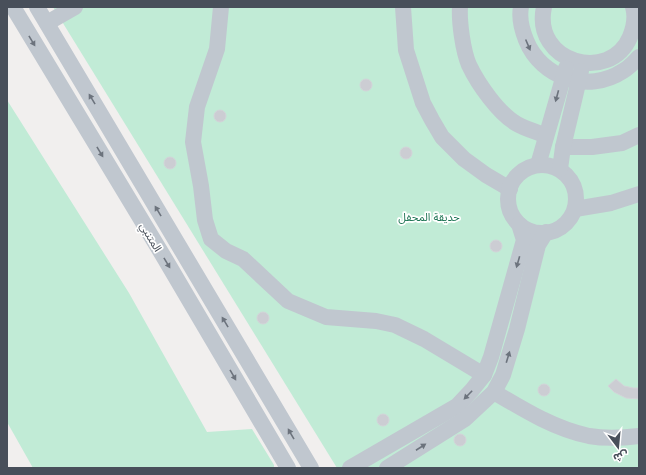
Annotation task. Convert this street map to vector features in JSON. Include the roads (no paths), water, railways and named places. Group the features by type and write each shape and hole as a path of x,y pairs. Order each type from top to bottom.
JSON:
{"street":[{"name":"المتنبي","path":"13,7 165,259 288,468"},
{"name":"المتنبي","path":"37,7 311,468"},
{"path":"47,23 75,7"},
{"path":"221,7 217,48 197,107 193,142 201,186 205,220 211,239 226,251 243,259 288,301 326,317 376,321 395,325 424,339 484,374"},
{"path":"402,7 406,50 423,104 442,137 464,159 486,175 510,189"},
{"path":"460,7 462,35 469,64 485,91 500,110 517,124 546,136"},
{"path":"633,7 635,13 634,39 628,42 618,53 605,61 590,64 576,61 561,55 551,44 544,31 543,11 517,8 522,31 530,51 544,67 562,77 579,81 604,80 623,72 639,57"},
{"path":"538,165 562,77 576,61"},
{"path":"560,169 563,147 579,81 576,61"},
{"path":"563,147 592,147 622,143 639,135"},
{"path":"350,468 457,406 472,390 484,374 491,357 524,240 519,224 512,215 508,205 508,194 512,183 518,174 527,168 538,165 549,165 560,169 569,177 577,198 575,209 570,219 561,227 551,232 540,233 529,230 519,224"},
{"path":"575,209 611,203 639,194"},
{"path":"388,468 465,419 494,392 503,376 518,329 538,245 546,232"},
{"path":"494,392 558,427 590,436 616,438 639,436"}],"park label":[{"name":"حديقة المحفل","path":"429,217"}]}
